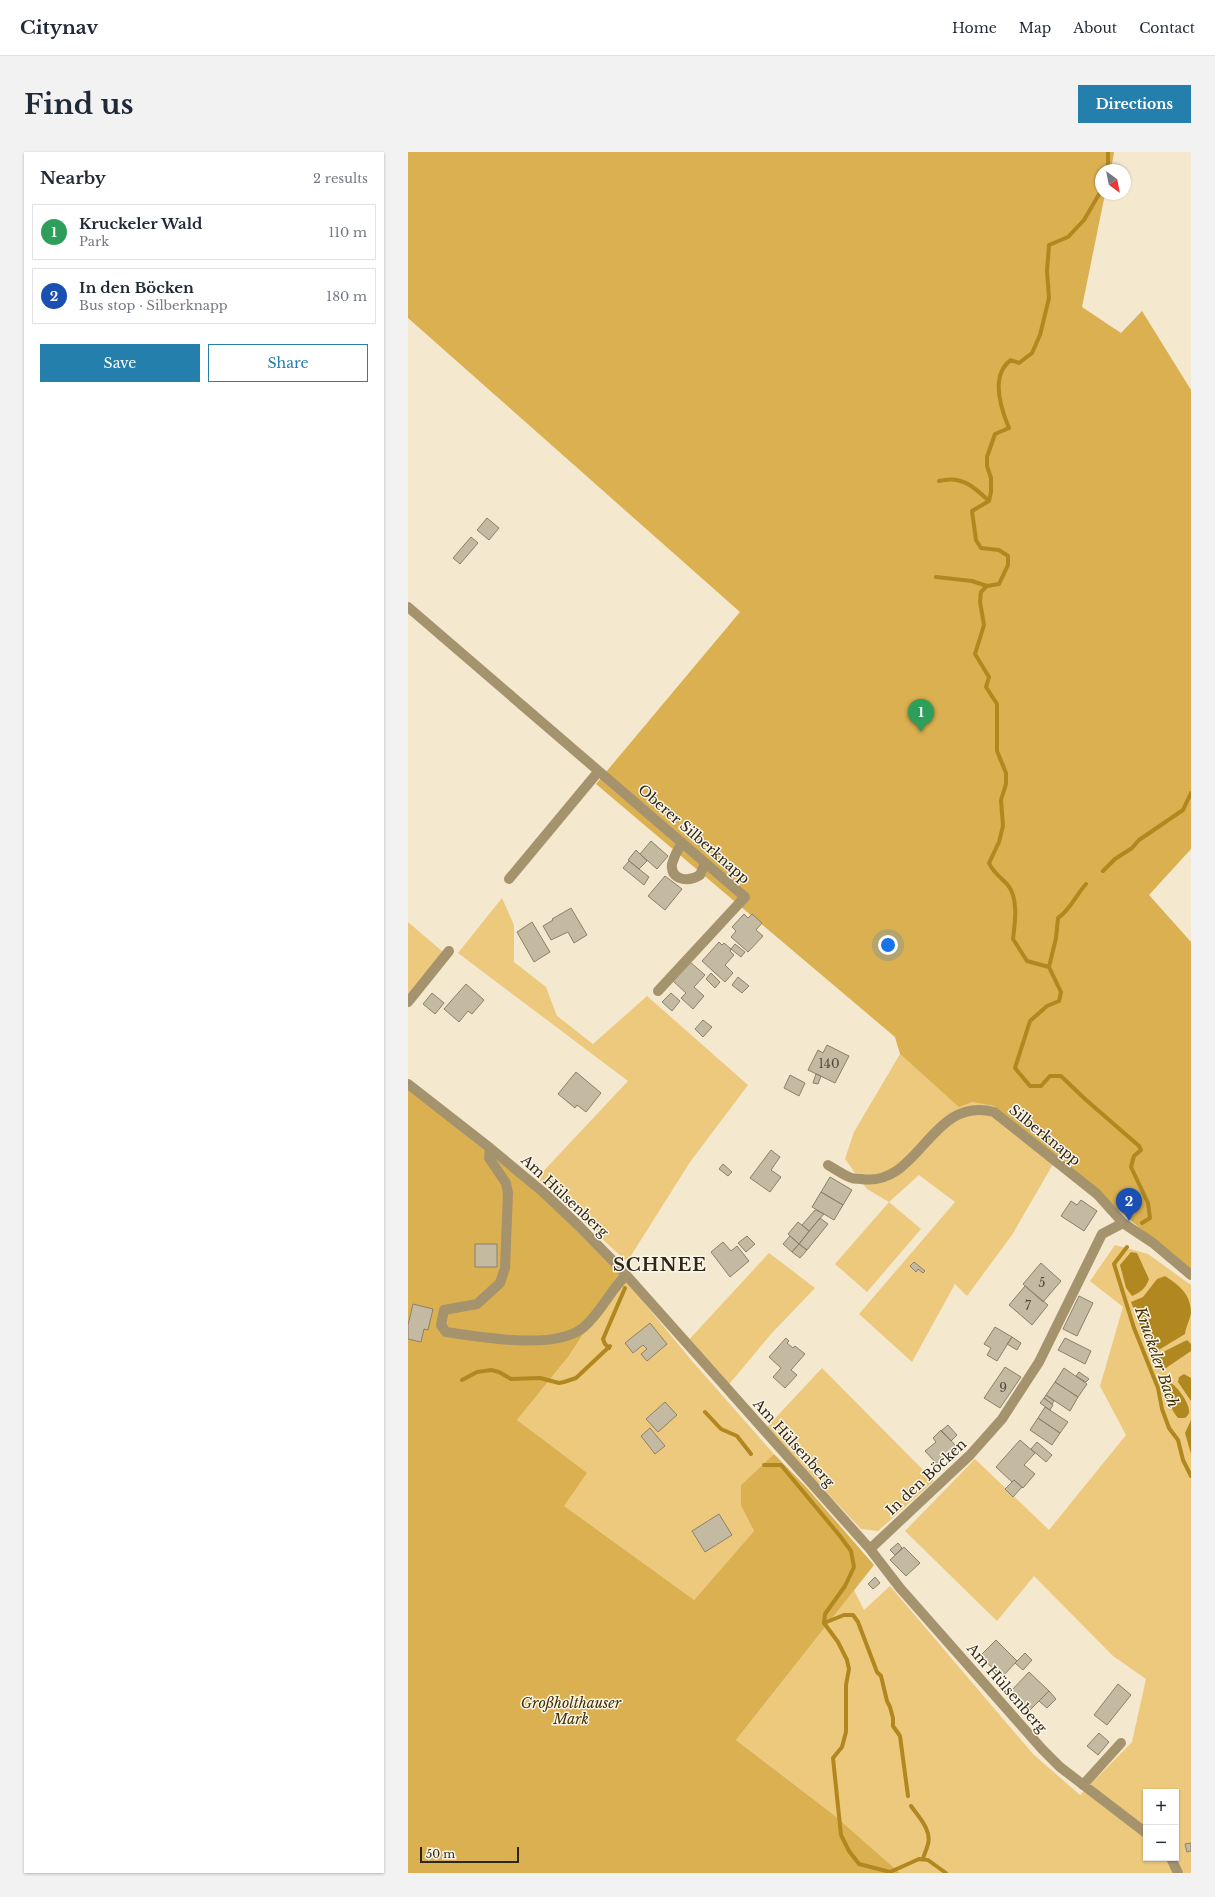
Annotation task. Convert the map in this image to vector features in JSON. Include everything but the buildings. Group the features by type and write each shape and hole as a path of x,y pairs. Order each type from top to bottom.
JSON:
{"street":[{"name":"Oberer Silberknapp","path":"409,609 598,772 614,783 745,897 658,991"},
{"path":"509,879 598,772"},
{"path":"682,843 672,863 672,868 680,879 694,879 700,875 705,863"},
{"path":"408,1002 449,950"},
{"name":"Am Hülsenberg","path":"408,1084 490,1148 543,1192 579,1226 626,1275 870,1549 900,1588 1042,1749 1083,1785 1143,1832"},
{"name":"Silberknapp","path":"828,1165 850,1178 869,1180 887,1177 903,1167 936,1130 952,1118 971,1110 982,1109 994,1112 1097,1194 1123,1223 1153,1243 1191,1275"},
{"path":"490,1148 489,1158 506,1183 508,1193 506,1268 500,1283 477,1304 444,1310 442,1325 446,1332 530,1341 560,1338 583,1328 599,1311 617,1284 626,1275"},
{"name":"In den Böcken","path":"870,1549 974,1451 1002,1419 1039,1362 1102,1234 1123,1223"},
{"path":"1083,1785 1121,1743"},
{"path":"1172,1861 1178,1873"}],"shaded area":[{"path":"502,898 514,925 514,962 546,987 557,1016 593,1044 647,996 748,1085 690,1162 627,1262 537,1178 628,1081 458,953"},
{"path":"408,922 443,952 408,997"},
{"path":"900,1054 959,1106 972,1102 994,1106 1056,1159 1012,1235 967,1296 955,1284 912,1362 859,1314 955,1202 919,1175 889,1202 867,1189 845,1159 854,1132"},
{"path":"889,1202 921,1229 867,1292 835,1264"},
{"path":"1115,1245 1148,1254 1191,1285 1191,1873 900,1873 834,1815 736,1740 854,1590 864,1610 890,1586 1033,1754 1080,1795 1132,1742 1146,1679 1113,1656 1034,1576 997,1621 905,1531 975,1459 1049,1530 1126,1435 1100,1386 1123,1307 1090,1281"},
{"path":"769,1253 815,1288 771,1334 726,1388 686,1343"},
{"path":"627,1282 692,1361 774,1454 741,1485 741,1506 754,1531 694,1600 675,1703 515,1421 558,1452 517,1420 568,1357 588,1327"},
{"path":"822,1368 934,1481 878,1531 861,1529 766,1428"}],"green space":[{"path":"408,152 1114,152 1112,164 1095,164 1095,200 1104,200 1082,307 1121,333 1142,311 1191,390 1191,849 1149,895 1191,942 1191,1271 994,1106 972,1102 959,1107 900,1054 895,1037 596,784 740,612 408,318"},
{"name":"Großholthauser Mark","path":"408,1089 550,1202 627,1282 588,1327 568,1357 517,1420 587,1473 564,1506 694,1600 754,1531 741,1506 741,1485 774,1454 807,1488 874,1565 736,1740 834,1815 900,1873 408,1873"}],"water":[{"path":"1131,1252 1137,1253 1149,1279 1143,1289 1132,1296 1126,1288 1120,1265"},
{"path":"1165,1276 1175,1283 1186,1295 1189,1300 1191,1313 1185,1334 1152,1354 1148,1348 1131,1302 1143,1297 1157,1279"},
{"path":"1187,1340 1191,1344 1191,1351 1166,1368 1160,1366 1155,1361 1155,1356"},
{"path":"1184,1374 1191,1378 1191,1401 1178,1382 1179,1377"},
{"path":"1168,1382 1179,1390 1188,1405 1189,1413 1185,1418 1178,1418 1172,1410 1166,1392"},
{"path":"1191,1420 1191,1454 1185,1433"}],"waterway":[{"name":"Kruckeler Bach","path":"1108,152 1108,164"},
{"name":"Kruckeler Bach","path":"1096,200 1084,220 1068,237 1049,245 1047,271 1049,298 1040,335 1032,353 1019,363 1011,360 1005,366 1001,374 999,392 1003,411 1009,428 995,434 987,457 987,466 991,478 991,492 989,501 972,511 976,540 981,548 999,550 1008,556 1008,565 999,584 987,586 981,592 980,602 984,625 975,654 989,677 986,687 997,704 997,751 1006,773 1006,784 1001,800 1003,826 999,842 989,863 995,872 1007,884 1013,896 1015,903 1015,925 1013,939 1027,961 1049,967 1061,992 1059,1001 1047,1006 1030,1021 1015,1068 1030,1086 1041,1086 1050,1076 1061,1076 1139,1146 1141,1150 1134,1156 1131,1167 1148,1203 1150,1218 1142,1223"},
{"path":"939,481 954,479 966,483 972,486 989,501"},
{"path":"936,577 972,581 987,586"},
{"path":"1103,871 1115,859 1132,848 1139,840 1183,810 1191,793"},
{"path":"1049,967 1056,938 1058,918 1066,911 1086,884"},
{"name":"Kruckeler Bach","path":"1127,1247 1114,1264 1134,1328 1158,1388 1162,1409 1169,1428 1178,1440 1183,1460 1191,1476"},
{"path":"609,1348 603,1339 625,1288"},
{"path":"462,1380 477,1372 491,1370 499,1372 511,1379 540,1378 559,1383 564,1382 576,1378 610,1346"},
{"path":"705,1412 721,1429 737,1436 751,1454"},
{"path":"764,1465 781,1465 851,1551 854,1567 845,1586 825,1614 824,1623 838,1642 847,1660 849,1669 846,1685 846,1732 842,1747 833,1758 841,1835 849,1851 859,1864 890,1872 919,1859 928,1860 946,1873"},
{"path":"824,1623 844,1615 853,1615 858,1622 877,1672 881,1676 893,1718 893,1726 900,1736 908,1796"},
{"path":"911,1806 924,1824 928,1834 929,1839 923,1859"}],"place":[{"name":"Kruckeler Wald","path":"921,732"},
{"name":"In den Böcken","path":"1129,1221"}],"district":[{"name":"SCHNEE","path":"660,1265"}]}
